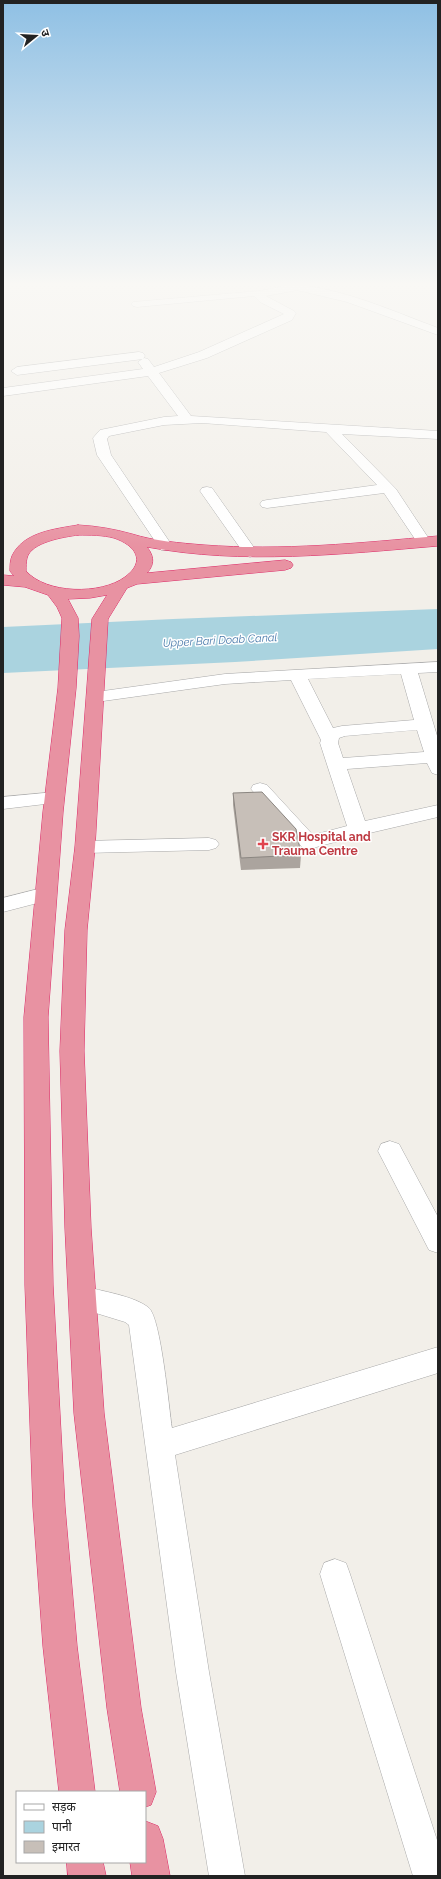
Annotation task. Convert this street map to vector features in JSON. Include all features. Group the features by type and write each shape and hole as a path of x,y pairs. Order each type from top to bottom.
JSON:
{"highway":[{"path":"29,583 22,577 18,570 17,563 24,549 32,543 45,537 78,530 112,533 126,538 166,547 207,551 250,552 363,548 431,541"},
{"path":"126,538 135,543 142,550 145,557 145,564 141,572 127,583 100,619 96,693 76,930 72,1010 78,1221 89,1413 124,1708 138,1791"},
{"path":"10,547 32,543"},
{"path":"3,580 29,583 54,592 88,594 105,592 127,583 207,571 438,554"},
{"path":"54,592 65,606 70,618 67,688 55,798 36,1017 36,1063 42,1371 49,1507 60,1646 77,1791"},
{"path":"146,1845 151,1876"},
{"path":"85,1863 87,1876"}],"street":[{"path":"15,372 28,389"},
{"path":"3,392 151,372 187,419"},
{"path":"166,547 104,455 100,438 110,431 187,419 219,419 436,437"},
{"path":"330,429 387,488 431,541"},
{"path":"267,504 387,488"},
{"path":"207,491 250,552"},
{"path":"96,693 205,681 438,667"},
{"path":"336,764 436,763 408,669"},
{"path":"297,675 329,739 358,829"},
{"path":"329,739 331,735 342,731 424,724"},
{"path":"260,789 309,843 358,829 437,813"},
{"path":"3,803 55,798"},
{"path":"84,847 209,844"},
{"path":"3,905 46,894"},
{"path":"390,1152 438,1242"},
{"path":"82,1298 133,1312 141,1318 144,1329 159,1446 206,1763 227,1876"},
{"path":"159,1446 438,1360"},
{"path":"335,1574 431,1876"}],"water":[{"name":"Upper Bari Doab Canal","path":"438,609 438,649 235,662 3,673 3,627"}],"building":[{"path":"262,792 296,829 301,855 241,858 233,793"}],"place":[{"name":"SKR Hospital and Trauma Centre","path":"263,844"}]}
